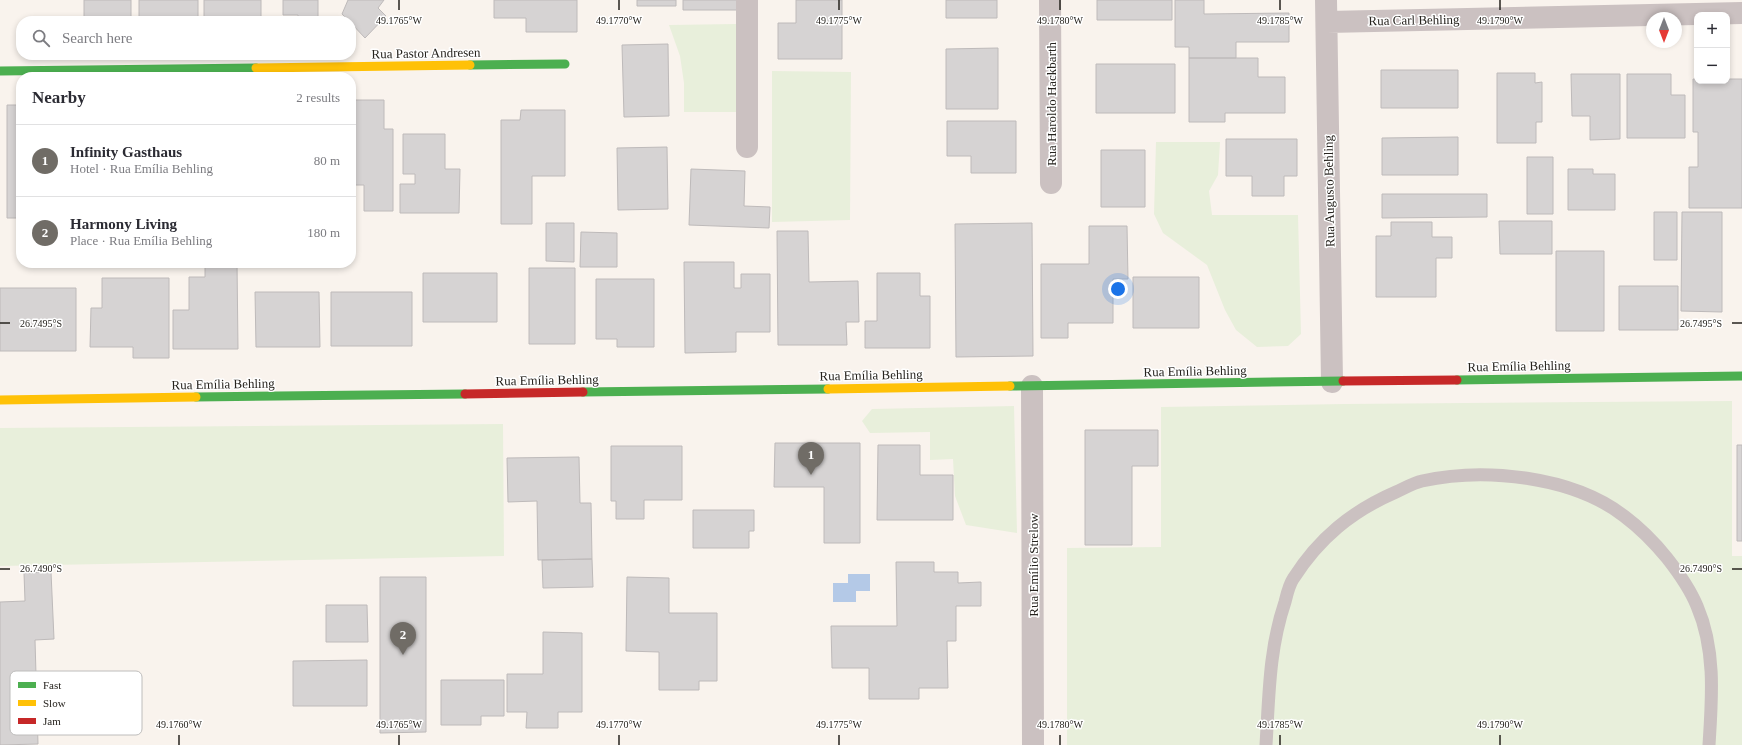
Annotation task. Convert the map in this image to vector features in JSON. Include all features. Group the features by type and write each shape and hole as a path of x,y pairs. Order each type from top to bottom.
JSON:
{"street":[{"path":"747,0 747,147"},
{"name":"Rua Haroldo Hackbarth","path":"1050,0 1051,183"},
{"name":"Rua Augusto Behling","path":"1326,0 1332,382"},
{"name":"Rua Carl Behling","path":"1327,22 1742,13"},
{"name":"Rua Pastor Andresen","path":"0,71 565,64"},
{"name":"Rua Emília Behling","path":"0,400 1742,376"},
{"name":"Rua Emílio Strelow","path":"1032,386 1034,745"}],"lane":[{"path":"1266,745 1271,658 1277,625 1292,580 1318,547 1345,520 1376,500 1421,481 1464,475 1509,476 1551,483 1588,495 1623,515 1652,540 1676,569 1697,605 1710,647 1712,693 1709,745"}],"green space":[{"path":"736,24 736,112 684,112 684,83 680,56 669,25"},
{"path":"772,71 851,72 850,220 772,222"},
{"path":"1156,142 1220,142 1218,175 1209,191 1212,215 1298,215 1301,334 1288,346 1257,347 1236,330 1225,310 1207,265 1163,233 1154,214"},
{"path":"1732,401 1732,556 1742,556 1742,745 1067,745 1067,548 1161,547 1161,407"},
{"path":"1014,406 1017,533 966,525 955,496 953,459 930,460 930,432 870,433 862,421 872,409"},
{"path":"503,424 504,556 0,566 0,428"}],"water":[{"path":"848,574 870,574 870,591 856,591 856,602 833,602 833,583 848,583"}],"building":[{"path":"84,0 131,0 131,16 84,16"},
{"path":"139,0 198,0 198,16 139,16"},
{"path":"204,0 261,0 261,16 204,16"},
{"path":"283,0 318,0 318,16 283,15"},
{"path":"348,0 384,0 378,8 386,16 365,38 356,28 356,16 344,16 342,14"},
{"path":"494,0 577,0 577,32 526,32 526,18 494,18"},
{"path":"637,0 676,0 676,6 637,6"},
{"path":"683,0 740,0 740,10 683,10"},
{"path":"796,0 842,0 842,59 778,59 778,23 796,23"},
{"path":"946,0 997,0 997,18 946,18"},
{"path":"1097,0 1172,0 1172,20 1097,20"},
{"path":"1175,0 1204,0 1204,14 1289,13 1289,42 1236,42 1236,58 1189,58 1189,47 1175,47"},
{"path":"668,44 669,116 624,117 622,45"},
{"path":"998,48 998,109 946,109 946,49"},
{"path":"1189,58 1258,58 1258,77 1285,77 1285,113 1225,113 1225,122 1189,122"},
{"path":"1096,64 1175,64 1175,113 1096,113"},
{"path":"1381,70 1458,70 1458,108 1381,108"},
{"path":"1497,73 1535,73 1535,83 1542,82 1542,122 1536,122 1536,143 1497,143"},
{"path":"1571,74 1620,74 1620,139 1590,140 1590,116 1572,116"},
{"path":"1627,74 1671,74 1671,95 1685,95 1685,138 1627,138"},
{"path":"1693,79 1694,84 1730,84 1730,79 1742,79 1742,208 1689,208 1689,167 1698,167 1698,132 1693,132"},
{"path":"356,100 384,100 384,129 393,129 393,211 364,211 364,185 356,185"},
{"path":"7,105 16,105 16,218 7,218"},
{"path":"521,110 565,110 565,176 532,176 532,224 501,224 501,120 520,120"},
{"path":"947,121 1016,121 1016,173 971,173 971,156 947,156"},
{"path":"403,134 445,134 445,169 460,169 459,213 400,213 400,184 415,184 415,174 403,174"},
{"path":"1458,137 1458,175 1382,175 1382,138"},
{"path":"1226,139 1297,139 1297,176 1284,176 1284,196 1252,196 1252,176 1226,176"},
{"path":"667,147 668,209 618,210 617,148"},
{"path":"1101,150 1145,150 1145,207 1101,207"},
{"path":"1527,157 1553,157 1553,214 1527,214"},
{"path":"691,169 745,171 744,206 770,207 769,228 689,225"},
{"path":"1568,169 1593,169 1593,174 1615,174 1615,210 1568,210"},
{"path":"1382,194 1487,194 1487,217 1382,218"},
{"path":"1654,212 1677,212 1677,260 1654,260"},
{"path":"1682,212 1722,212 1722,312 1681,311"},
{"path":"1499,221 1552,221 1552,254 1500,254"},
{"path":"1391,222 1432,222 1432,237 1452,237 1452,258 1436,258 1436,297 1376,297 1376,236 1391,236"},
{"path":"546,223 574,223 574,262 546,261"},
{"path":"1032,223 1033,356 956,357 955,224"},
{"path":"1089,226 1127,226 1128,279 1113,279 1113,323 1068,323 1068,338 1041,338 1041,264 1089,264"},
{"path":"777,231 808,231 809,282 858,281 859,322 846,322 847,345 778,345"},
{"path":"581,232 617,233 617,267 580,267"},
{"path":"1556,251 1604,251 1604,331 1556,331"},
{"path":"684,262 734,262 734,288 741,288 741,274 770,274 770,332 736,332 736,352 685,353"},
{"path":"205,268 237,268 238,349 173,349 173,310 189,310 189,277 205,277"},
{"path":"529,268 575,268 575,344 529,344"},
{"path":"423,273 497,273 497,322 423,322"},
{"path":"877,273 920,273 920,296 930,296 930,348 865,348 865,321 877,321"},
{"path":"1133,277 1199,277 1199,328 1133,328"},
{"path":"102,278 169,278 169,358 133,358 133,347 90,347 91,308 102,308"},
{"path":"596,279 654,279 654,347 617,347 617,339 596,339"},
{"path":"1619,286 1678,286 1678,330 1619,330"},
{"path":"0,288 76,288 76,351 0,351"},
{"path":"255,292 319,292 320,347 256,347"},
{"path":"331,292 412,292 412,346 331,346"},
{"path":"1085,430 1158,430 1158,466 1132,466 1132,545 1085,545"},
{"path":"775,443 860,443 860,543 824,543 824,487 774,487"},
{"path":"878,445 920,445 920,475 953,475 953,520 877,520"},
{"path":"1737,445 1742,445 1742,541 1737,541"},
{"path":"611,446 682,446 682,500 644,500 644,519 616,519 616,501 611,501"},
{"path":"579,457 580,503 591,503 592,559 538,560 537,501 508,502 507,458"},
{"path":"693,510 754,510 754,531 749,531 749,548 693,548"},
{"path":"592,559 593,587 543,588 542,560"},
{"path":"896,562 934,562 934,572 958,572 958,583 981,582 981,606 956,606 956,641 947,641 948,688 919,688 919,699 869,699 869,668 832,668 831,626 897,626"},
{"path":"51,572 54,639 35,640 36,671 10,671 10,735 38,735 38,744 0,745 0,602 25,601 24,573"},
{"path":"380,577 426,577 426,732 380,733"},
{"path":"627,577 669,578 669,613 717,613 717,681 699,681 699,690 659,690 659,652 626,651"},
{"path":"326,605 367,605 368,642 326,642"},
{"path":"543,632 582,633 582,712 558,712 558,728 526,728 527,712 507,712 507,674 543,674"},
{"path":"367,660 367,706 293,706 293,661"},
{"path":"441,680 504,680 504,716 481,716 481,725 441,725"}],"traffic: fast":[{"path":"470,65 565,64"},
{"path":"0,71 256,68"},
{"path":"1457,380 1742,376"},
{"path":"1010,386 1343,381"},
{"path":"583,392 828,389"},
{"path":"196,397 465,394"}],"traffic: slow":[{"path":"256,68 470,65"},
{"path":"828,389 1010,386"},
{"path":"0,400 196,397"}],"traffic: jam":[{"path":"1343,381 1457,380"},
{"path":"465,394 583,392"}],"place":[{"name":"Infinity Gasthaus","path":"811,475"},
{"name":"Harmony Living","path":"403,655"}]}
